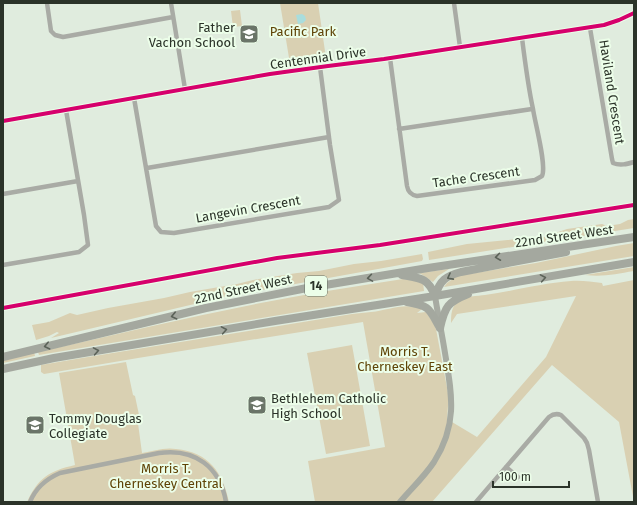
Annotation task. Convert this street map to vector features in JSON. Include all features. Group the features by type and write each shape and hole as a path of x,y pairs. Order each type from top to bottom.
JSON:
{"highway":[{"name":"22nd Street West","path":"3,357 206,308 307,288 634,237"},
{"path":"435,296 441,282 452,274 554,255 576,250 596,243"},
{"name":"14","path":"3,369 54,358 634,262"},
{"path":"394,274 413,276 425,281 432,288 435,296"},
{"path":"440,328 444,312 449,304 477,289"},
{"path":"400,301 425,307 432,314 440,328"}],"street":[{"path":"47,3 51,31 55,35 63,36 173,17"},
{"path":"171,3 185,89"},
{"path":"454,3 460,47"},
{"name":"Centennial Drive","path":"3,121 320,67 590,28 612,23 634,12"},
{"name":"Haviland Crescent","path":"590,28 613,163 617,165 624,165 634,162"},
{"name":"Tache Crescent","path":"390,58 407,186 410,194 417,196 535,180 542,176 544,169 540,142 532,109 522,38"},
{"name":"Langevin Crescent","path":"134,98 156,226 161,232 174,233 329,207 339,200 320,67"},
{"path":"400,129 532,109"},
{"path":"3,265 79,252 88,245 66,110"},
{"path":"147,168 329,137"},
{"path":"3,194 78,181"},
{"path":"400,502 433,463 444,443 452,412 451,392 435,296"},
{"path":"476,502 549,417 554,414 561,415 586,440 598,502"},
{"path":"30,502 42,483 52,476 60,473 171,452 194,456 209,466 219,480 224,491 226,502"},
{"path":"506,467 518,477"}],"green space":[{"name":"Pacific Park","path":"280,3 318,3 326,58 290,64"},
{"path":"240,10 242,26 233,27 231,11"},
{"path":"634,219 634,228 429,260 428,252 467,244 529,237 544,237 567,229 602,224 607,226 620,224"},
{"path":"634,243 634,256 444,287 457,276 536,263"},
{"path":"422,254 422,261 224,297 51,338 59,333 57,332 36,340 32,325 49,322 70,313 77,315 253,280"},
{"path":"634,267 634,271 592,276 585,275"},
{"path":"449,269 438,276 433,282 419,273"},
{"path":"403,279 423,282 424,291 39,355 38,352 250,305"},
{"name":"Morris T. Cherneskey East","path":"634,280 634,502 619,422 552,365 432,502 315,502 308,461 385,447 363,322 44,374 41,372 41,365 409,306 422,309 417,313 426,312 436,329 448,393 447,419 477,437 546,357 576,296 457,314 451,323 452,311 456,303 461,299 468,297 560,282 586,281 602,283 603,286"},
{"path":"352,345 370,446 326,454 307,353"},
{"path":"34,352 35,356 3,363 3,360"},
{"name":"Morris T. Cherneskey Central","path":"126,362 139,415 137,416 142,453 168,448 188,451 206,459 213,466 223,482 229,502 27,502 35,487 45,477 58,470 75,465 59,373"}],"water":[{"path":"302,14 305,16 306,20 303,23 298,24 296,15"}],"cycle path":[{"path":"3,121 270,74 384,59 604,25 634,13"},
{"path":"3,308 277,258 380,245 634,205"}],"place":[{"name":"Father Vachon School","path":"249,34"},
{"name":"Bethlehem Catholic High School","path":"257,405"},
{"name":"Tommy Douglas Collegiate","path":"35,425"}]}
